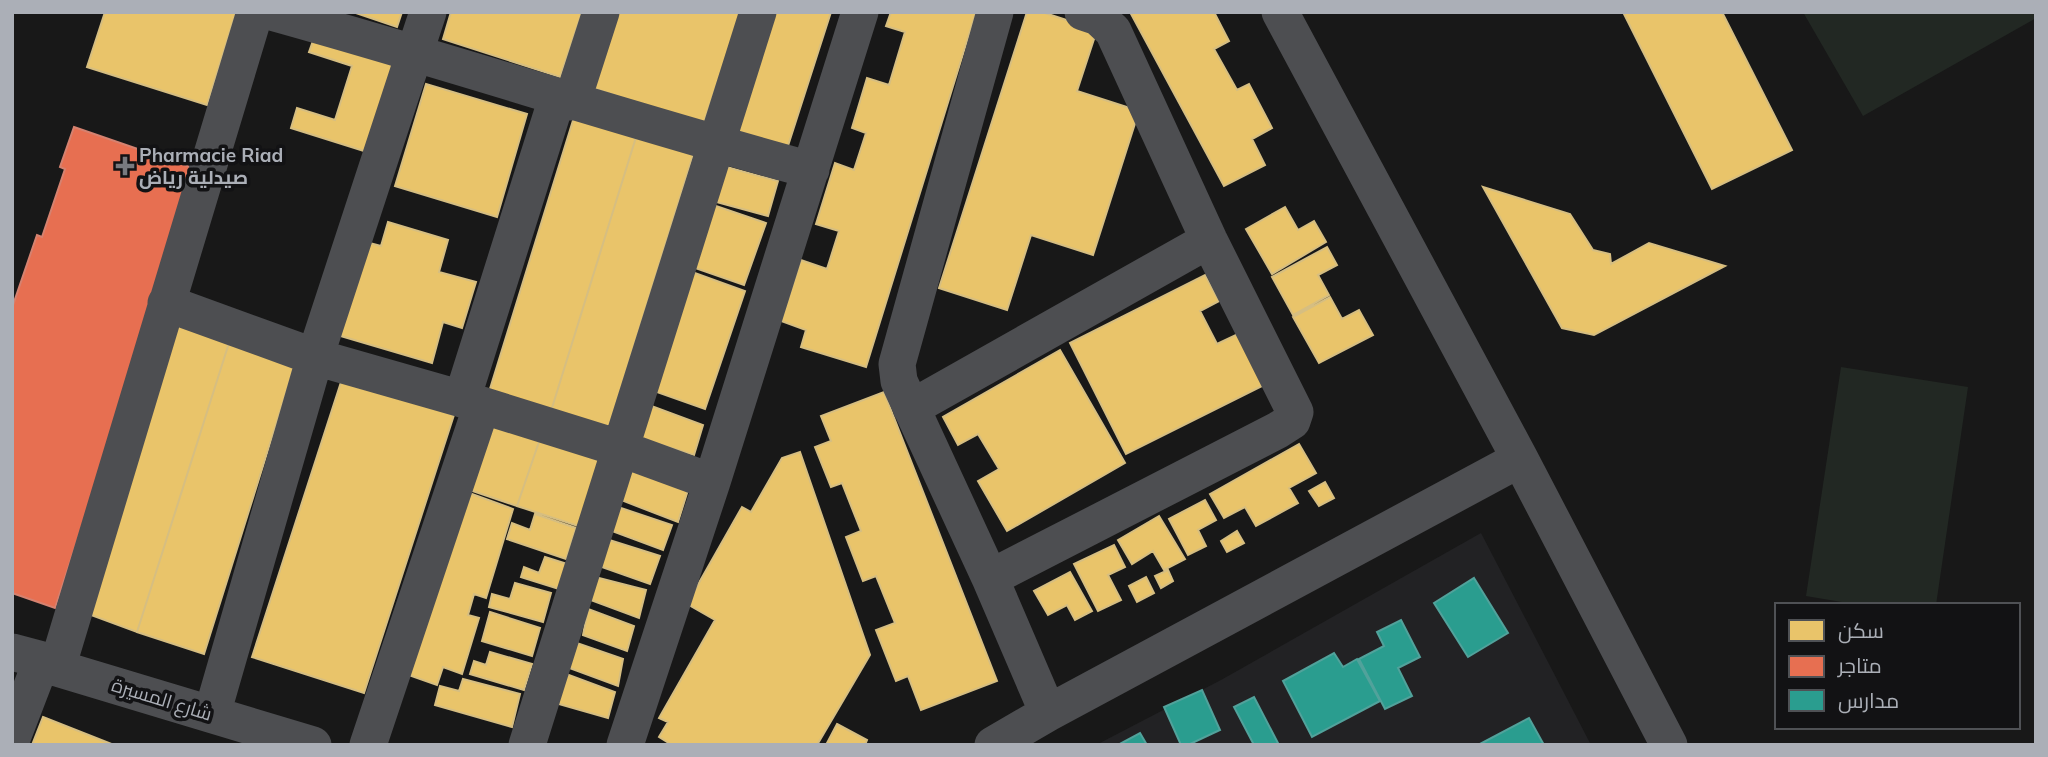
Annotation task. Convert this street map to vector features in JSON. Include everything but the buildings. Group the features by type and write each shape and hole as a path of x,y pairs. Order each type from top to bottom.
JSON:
{"street":[{"path":"12,738 37,660 166,303 255,12"},
{"path":"271,12 415,52 717,145 811,170"},
{"path":"212,714 315,357 428,12"},
{"path":"368,745 564,100 601,12"},
{"path":"527,745 758,12"},
{"path":"625,745 712,482 860,12"},
{"path":"995,12 897,363 899,381 990,578 1048,713"},
{"path":"990,578 1278,430 1292,421 1295,412 1209,240 1113,31 1098,17 1083,12"},
{"path":"1280,12 1670,745"},
{"path":"911,408 1209,240"},
{"path":"166,303 315,357 622,449 712,482"},
{"path":"993,745 1520,459"},
{"name":"شارع المسيرة","path":"37,660 313,745"}],"shaded area":[{"path":"1803,12 2036,12 2036,18 1863,116"},
{"path":"1841,367 1968,387 1936,603 1848,603 1806,596"},
{"path":"1481,533 1591,745 1096,745 1221,680"}],"place":[{"name":"Pharmacie Riad صيدلية رياض","path":"125,166"}]}
